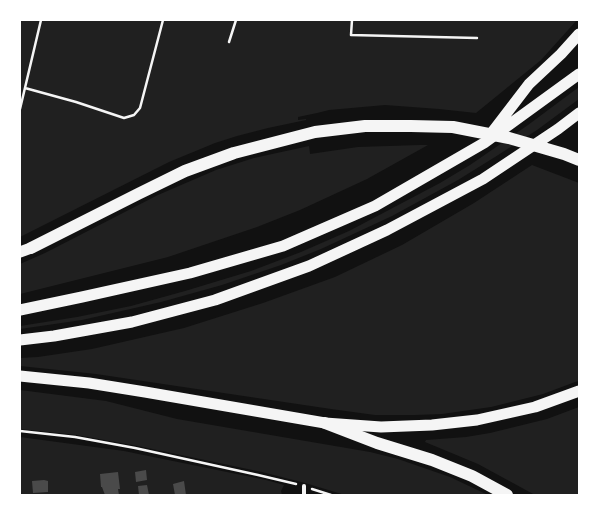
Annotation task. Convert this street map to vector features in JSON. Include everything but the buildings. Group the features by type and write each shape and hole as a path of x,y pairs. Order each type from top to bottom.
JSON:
{"highway":[{"path":"484,143 529,84 561,54 579,34"},
{"path":"20,310 82,298 190,273 283,246 375,206 484,143 579,74"},
{"path":"20,340 54,336 132,322 216,300 309,266 387,230 483,179 558,129 579,113"},
{"path":"25,250 185,171 234,153 315,132 365,126 453,127 508,138 564,154 579,160"},
{"path":"20,376 145,392 325,423 388,426 432,425 477,420 535,407 579,391"},
{"path":"325,423 377,443 432,460 472,476 507,495"}],"street":[{"path":"304,486 304,495"}],"path":[{"path":"20,109 41,20"},
{"path":"25,88 76,102 124,118 134,115 140,108 163,20"},
{"path":"229,42 236,20"},
{"path":"352,20 351,35 477,38"},
{"path":"20,432 75,438 135,448 251,473 304,486 331,495"}],"shaded area":[{"path":"20,20 577,20 541,60 476,113 385,105 329,110 298,117 298,120 306,120 237,136 215,143 169,162 20,237"},
{"path":"579,87 579,99 537,130 495,157 458,180 392,216 321,249 281,265 222,285 161,302 82,320 20,329 20,326 77,317 131,306 251,271 301,252 349,231 440,183 470,165 528,125"},
{"path":"428,145 367,179 300,210 257,227 168,257 20,294 20,264 45,253 158,195 216,170 254,158 309,146 310,154 358,147"},
{"path":"532,165 579,183 579,381 543,394 491,407 442,414 375,415 96,374 20,366 20,358 38,357 92,349 184,328 263,303 335,277 402,245 474,203"},
{"path":"20,390 106,401 177,419 370,452 398,459 450,477 488,495 345,495 262,472 138,446 77,435 20,429"},
{"path":"579,407 579,495 535,495 478,464 425,442 426,440 466,437 490,433 547,419"},
{"path":"20,437 124,451 266,480 284,485 281,491 282,495 20,495"}]}
